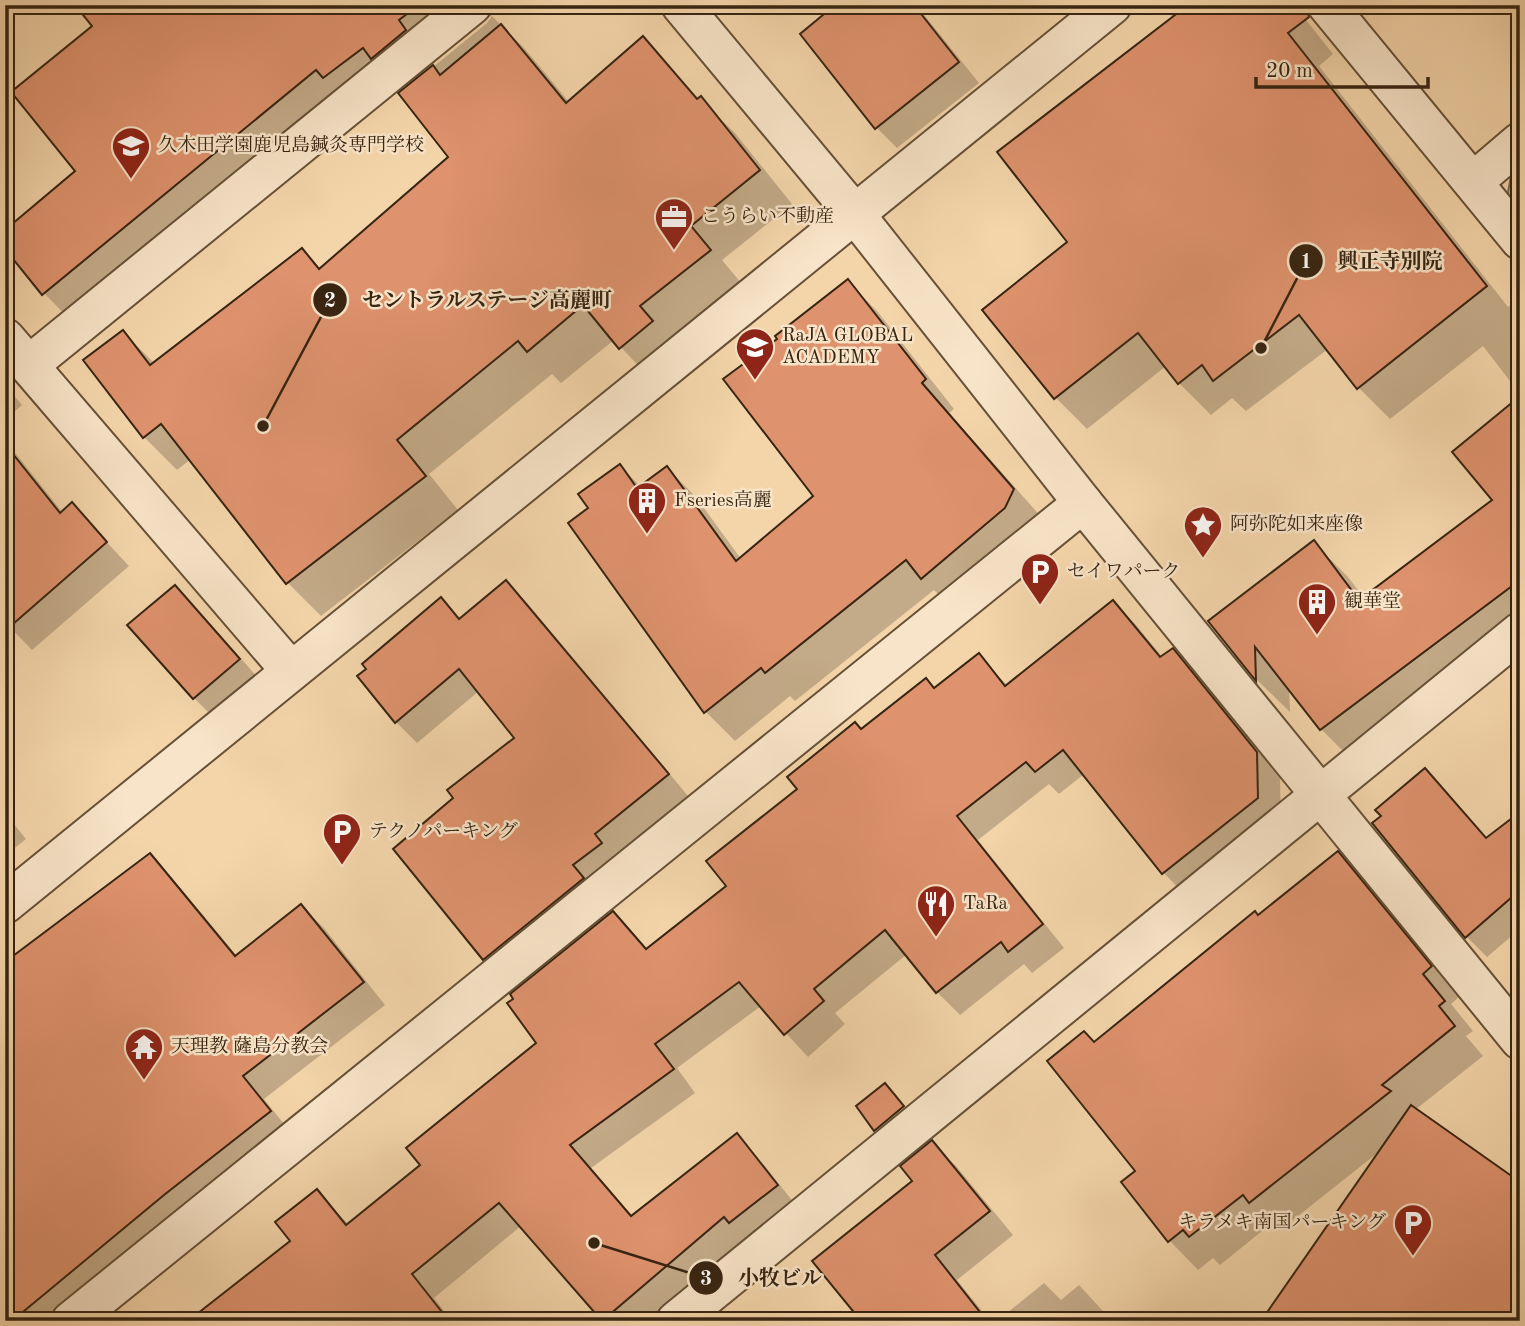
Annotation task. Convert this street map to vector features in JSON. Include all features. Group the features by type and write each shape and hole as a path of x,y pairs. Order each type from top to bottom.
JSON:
{"street":[{"path":"291,671 17,352 472,5"},
{"path":"681,5 854,213 1083,503 1518,1037"},
{"path":"5,904 1112,5"},
{"path":"1327,5 1520,240"},
{"path":"1473,182 1520,142"},
{"path":"71,1321 1083,503"},
{"path":"676,1321 1520,632"}],"green space":[{"path":"1520,168 1520,219 1506,203 1511,176"}],"building":[{"name":"久木田学園鹿児島鍼灸専門学校","path":"75,5 419,5 399,20 406,30 371,59 363,48 323,78 316,70 42,295 5,249 5,230 75,171 11,92 92,26"},
{"path":"835,5 914,5 959,62 875,129 800,34"},
{"path":"1188,5 1306,5 1309,17 1288,33 1487,286 1357,389 1299,315 1213,381 1202,365 1178,384 1138,333 1054,399 982,310 1067,242 997,152"},
{"path":"501,24 566,103 643,36 697,99 701,96 760,170 691,226 711,250 640,306 653,321 619,349 583,305 527,352 518,341 397,440 426,476 286,584 161,424 143,438 83,360 123,330 150,365 302,248 319,269 448,157 398,93 433,65 440,75"},
{"path":"848,279 926,379 922,383 1014,489 1005,508 921,579 906,560 765,673 761,668 704,713 568,523 588,508 578,494 620,464 637,488 667,466 736,561 813,496 723,379 777,339 775,336"},
{"path":"1520,396 1520,580 1320,730 1255,647 1256,681 1208,621 1314,540 1359,600 1492,500 1452,452"},
{"path":"5,444 60,513 72,502 107,542 5,631"},
{"path":"506,580 669,774 595,834 602,843 573,865 584,878 483,960 393,849 453,798 447,790 514,738 459,669 395,723 357,676 366,669 362,664 441,597 459,619"},
{"path":"175,585 240,659 193,699 127,625"},
{"path":"1113,600 1160,657 1173,648 1257,752 1258,798 1162,874 1063,750 1035,772 1026,762 957,816 1043,924 1008,952 1001,942 936,993 885,930 814,989 824,1001 784,1035 739,982 655,1044 674,1069 570,1145 631,1216 737,1133 778,1185 729,1223 724,1217 602,1321 499,1203 412,1274 449,1321 188,1321 290,1241 275,1222 317,1189 346,1225 420,1165 406,1148 536,1043 507,1003 513,999 510,994 613,911 646,949 726,886 706,861 797,789 787,777 855,722 861,729 926,678 934,688 979,653 1005,686"},
{"path":"1425,768 1486,838 1520,812 1520,890 1465,938 1372,823 1381,816 1375,810"},
{"path":"1338,851 1432,966 1423,974 1445,1001 1439,1006 1455,1026 1382,1085 1391,1091 1249,1203 1243,1195 1189,1237 1183,1230 1168,1242 1121,1182 1135,1171 1047,1061 1084,1031 1094,1042 1255,911 1258,915"},
{"path":"150,853 235,956 301,904 364,982 243,1076 271,1111 164,1195 12,1321 5,1321 5,962"},
{"path":"885,1083 904,1106 874,1131 856,1106"},
{"name":"キラメキ南国パーキング","path":"1411,1105 1520,1182 1520,1321 1261,1321"},
{"path":"932,1140 990,1211 935,1255 987,1321 861,1321 812,1261 912,1181 900,1166"}],"place":[{"name":"久木田学園鹿児島鍼灸専門学校","path":"131,180"},
{"name":"こうらい不動産","path":"674,251"},
{"name":"興正寺別院","path":"1261,348"},
{"name":"RaJA GLOBAL ACADEMY","path":"755,381"},
{"name":"セントラルステージ高麗町","path":"263,426"},
{"name":"Fseries高麗","path":"647,535"},
{"name":"阿弥陀如来座像","path":"1203,559"},
{"name":"セイワパーク","path":"1040,606"},
{"name":"観華堂","path":"1317,636"},
{"name":"テクノパーキング","path":"342,866"},
{"name":"TaRa","path":"936,938"},
{"name":"天理教 薩島分教会","path":"144,1081"},
{"name":"小牧ビル","path":"594,1243"},
{"name":"キラメキ南国パーキング","path":"1413,1257"}]}
